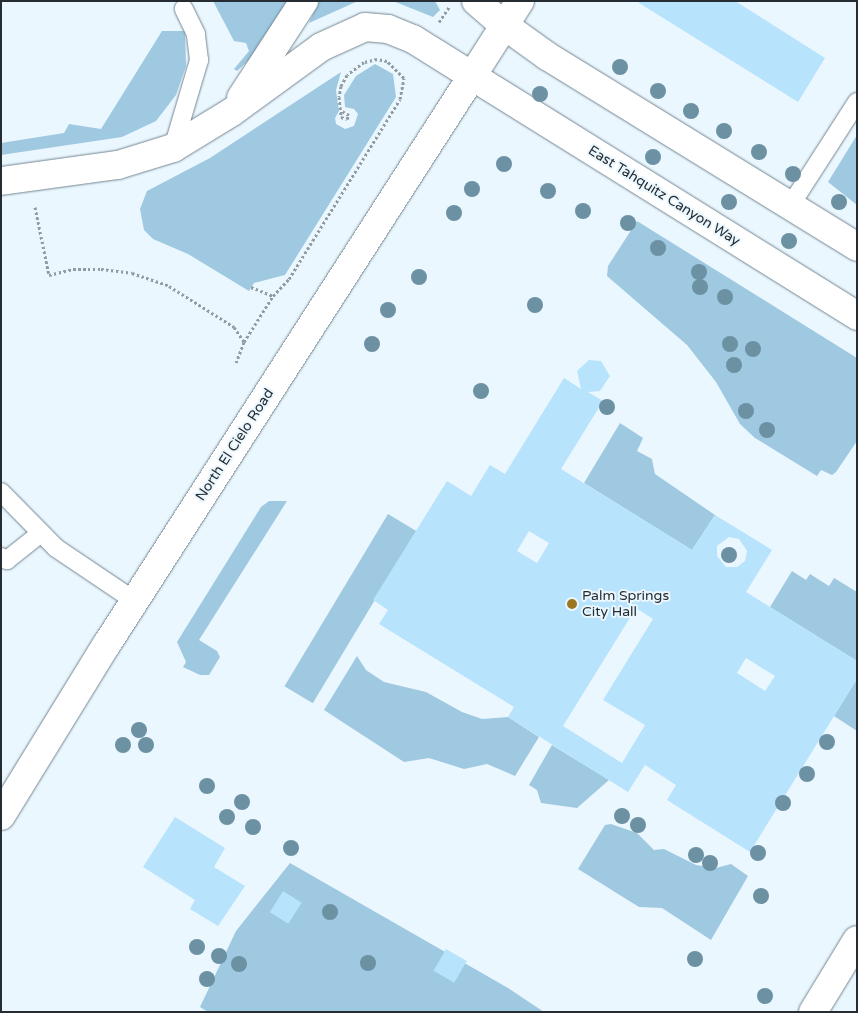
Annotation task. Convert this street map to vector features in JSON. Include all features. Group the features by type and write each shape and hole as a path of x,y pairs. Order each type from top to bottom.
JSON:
{"street":[{"path":"232,112 304,1"},
{"path":"476,1 504,25 546,56 857,247"},
{"name":"North El Cielo Road","path":"1,816 135,601 520,1"},
{"name":"East Tahquitz Canyon Way","path":"1,182 118,165 172,148 232,112 321,47 365,27 388,29 413,39 857,316"},
{"path":"813,1012 857,940"}],"lane":[{"path":"172,148 199,60 196,34 184,8"},
{"path":"790,206 857,102"},
{"path":"1,492 8,504 56,548 135,601"},
{"path":"1,557 7,560 41,533"}],"path":[{"path":"236,363 244,342 273,296 289,279 400,99 404,78 387,61 377,59 364,62 347,75 342,86 339,97 342,111"},
{"path":"28,208 37,207 49,276 73,269 132,273 170,286 234,327 244,342"},
{"path":"251,287 273,296"}],"shaded area":[{"path":"213,1 293,1 251,58 237,71 234,69 249,51 246,43 234,41"},
{"path":"319,1 358,1 309,23"},
{"path":"393,1 435,1 440,10 433,17"},
{"path":"162,31 185,31 186,66 176,95 156,121 122,137 1,155 1,143 64,133 69,124 101,129"},
{"path":"375,64 393,74 396,97 285,275 254,283 249,291 188,254 153,239 144,230 140,209 147,191 210,158 341,72 336,90 339,111 335,118 336,124 345,129 354,126 358,114 354,109 345,107 344,95 356,76"},
{"path":"857,135 857,205 828,182"},
{"path":"637,221 857,358 857,441 836,472 832,475 821,470 817,476 755,438 740,424 716,382 687,345 607,276 608,266"},
{"path":"620,423 643,438 637,451 652,459 655,474 715,515 692,550 584,483"},
{"path":"269,501 287,501 199,640 217,651 220,657 209,675 200,675 183,667 186,662 177,642 261,507"},
{"path":"388,514 416,531 313,703 284,686"},
{"path":"792,571 806,580 810,574 829,586 834,578 857,592 857,661 770,607"},
{"path":"357,656 366,670 384,682 426,692 462,712 482,719 508,717 539,737 515,776 487,764 464,769 429,758 404,762 324,710"},
{"path":"857,679 857,731 834,716"},
{"path":"552,745 609,780 577,808 541,803 537,790 529,785"},
{"path":"611,824 637,833 654,850 664,849 696,865 716,868 731,864 748,876 711,940 662,908 639,907 578,869 605,825"},
{"path":"290,863 508,988 544,1012 208,1012 200,1007 236,931"}],"building":[{"path":"640,1 735,1 825,58 798,102 639,3"},
{"name":"Palm Springs City Hall","path":"589,360 601,361 610,376 600,391 588,392 603,401 561,469 692,550 715,515 772,550 746,592 857,661 857,679 750,852 667,800 676,785 645,765 628,792 508,717 514,707 379,624 388,610 373,600 447,481 471,496 490,465 505,474 564,378 581,389 577,371","holes":["529,531 549,543 537,563 517,551","729,537 739,539 747,551 745,561 737,567 726,567 717,556 717,546","636,608 653,619 603,700 645,725 622,763 563,726","746,658 775,676 765,691 737,673"]},
{"path":"175,817 225,848 214,867 245,886 218,926 190,909 195,900 143,867"},
{"path":"283,891 302,903 288,924 270,912"},
{"path":"446,949 467,961 454,983 434,971"}],"place":[{"name":"Palm Springs City Hall","path":"572,604"}]}
